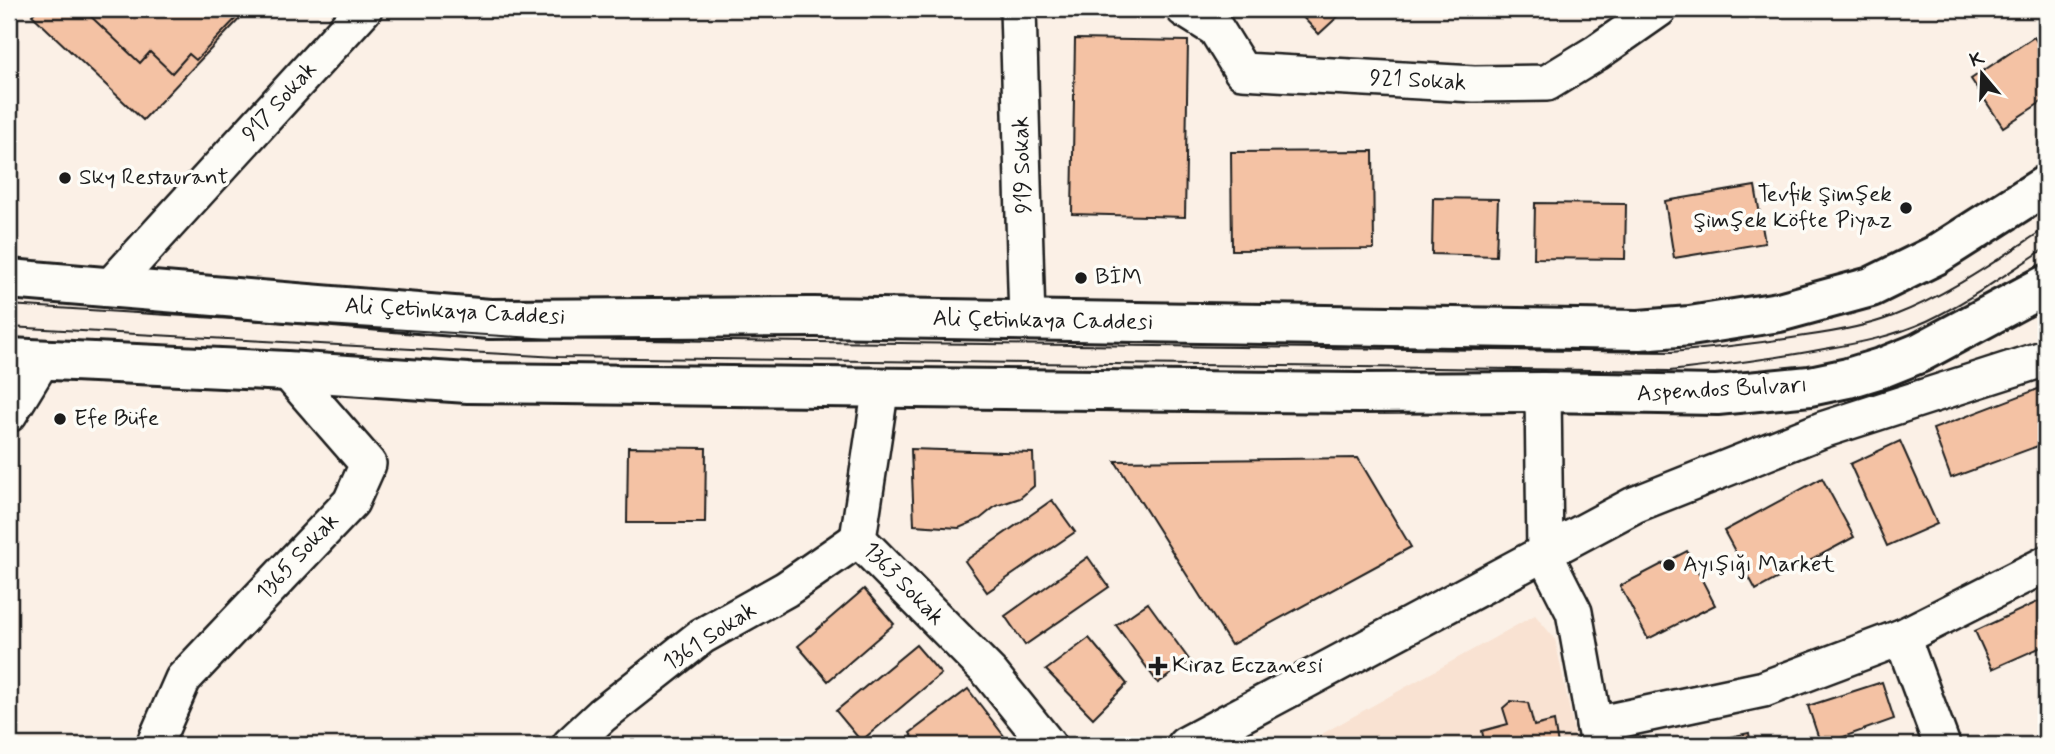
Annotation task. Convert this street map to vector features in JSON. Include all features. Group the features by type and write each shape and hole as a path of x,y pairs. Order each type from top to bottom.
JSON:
{"main road":[{"name":"Ali Çetinkaya Caddesi","path":"9,279 490,319 814,317 1639,330 1690,326 1779,312 1871,287 1936,255 2046,185"},
{"name":"Aspendos Bulvarı","path":"26,359 287,371 468,383 1358,393 1543,391 1717,395 1823,384 1884,367 1919,353 2046,285"}],"street":[{"name":"917 Sokak","path":"110,287 365,9"},
{"name":"919 Sokak","path":"1018,9 1027,321"},
{"name":"921 Sokak","path":"1184,9 1226,19 1242,71 1474,84 1547,83 1659,9"},
{"path":"1185,745 1545,555 1634,505 1809,435 2046,358"},
{"path":"9,414 26,359"},
{"name":"1365 Sokak","path":"153,745 183,679 351,502 368,464 287,371"},
{"name":"1363 Sokak","path":"881,386 858,539 990,673 1048,745"},
{"path":"1543,391 1545,555 1573,612 1596,735 1765,689 1902,637 2046,564"},
{"name":"1361 Sokak","path":"570,745 602,715 702,636 786,589 858,539"},
{"path":"1902,637 1942,745"}],"shaded area":[{"path":"1535,615 1555,639 1577,745 1302,745"}],"building":[{"path":"38,9 249,9 143,120 32,15"},
{"path":"83,9 245,9 196,60 189,54 172,73 150,52 140,63"},
{"path":"1295,9 1346,9 1319,34"},
{"path":"2034,37 2046,56 2046,99 2003,127 1971,79"},
{"path":"1075,39 1188,41 1185,217 1072,214"},
{"path":"1373,151 1374,249 1232,250 1231,152"},
{"path":"1755,186 1765,243 1674,258 1665,201"},
{"path":"1433,198 1498,199 1496,256 1432,254"},
{"path":"1535,203 1626,204 1625,259 1534,258"},
{"path":"2046,386 2046,443 1951,478 1933,429"},
{"path":"1900,441 1937,524 1887,546 1850,464"},
{"path":"628,447 706,448 705,523 627,523"},
{"path":"911,449 1033,453 1034,486 1020,498 996,506 980,519 959,528 914,525"},
{"path":"1358,458 1411,547 1231,645 1115,461"},
{"path":"1822,478 1854,537 1756,590 1724,531"},
{"path":"1052,500 1075,532 987,592 965,561"},
{"path":"1687,551 1715,605 1648,639 1620,586"},
{"path":"1088,557 1109,587 1025,645 1005,616"},
{"path":"864,589 894,624 828,681 798,646"},
{"path":"2046,598 2046,645 1992,669 1975,631"},
{"path":"1148,603 1190,661 1158,683 1116,625"},
{"path":"1089,638 1127,684 1093,718 1046,670"},
{"path":"916,645 941,674 861,741 836,711"},
{"path":"1882,682 1894,719 1821,745 1808,706"},
{"path":"968,689 1011,745 919,745 910,733"},
{"path":"1511,701 1528,703 1534,726 1554,721 1558,745 1485,745 1482,731 1508,724 1503,708"},
{"path":"1749,733 1751,745 1692,745"}],"tram line":[{"path":"9,305 550,339 1672,352 1849,329 1882,320 1913,308 1953,287 2046,228"},
{"path":"9,327 558,357 1670,371 1805,353 1902,331 1958,305 2046,248"}],"place":[{"name":"Sky Restaurant","path":"65,178"},
{"name":"Tevfik Şimşek Şimşek Köfte Piyaz","path":"1906,208"},
{"name":"BİM","path":"1081,278"},
{"name":"Efe Büfe","path":"60,419"},
{"name":"Ayışığı Market","path":"1669,565"},
{"name":"Kiraz Eczanesi","path":"1158,666"}]}
